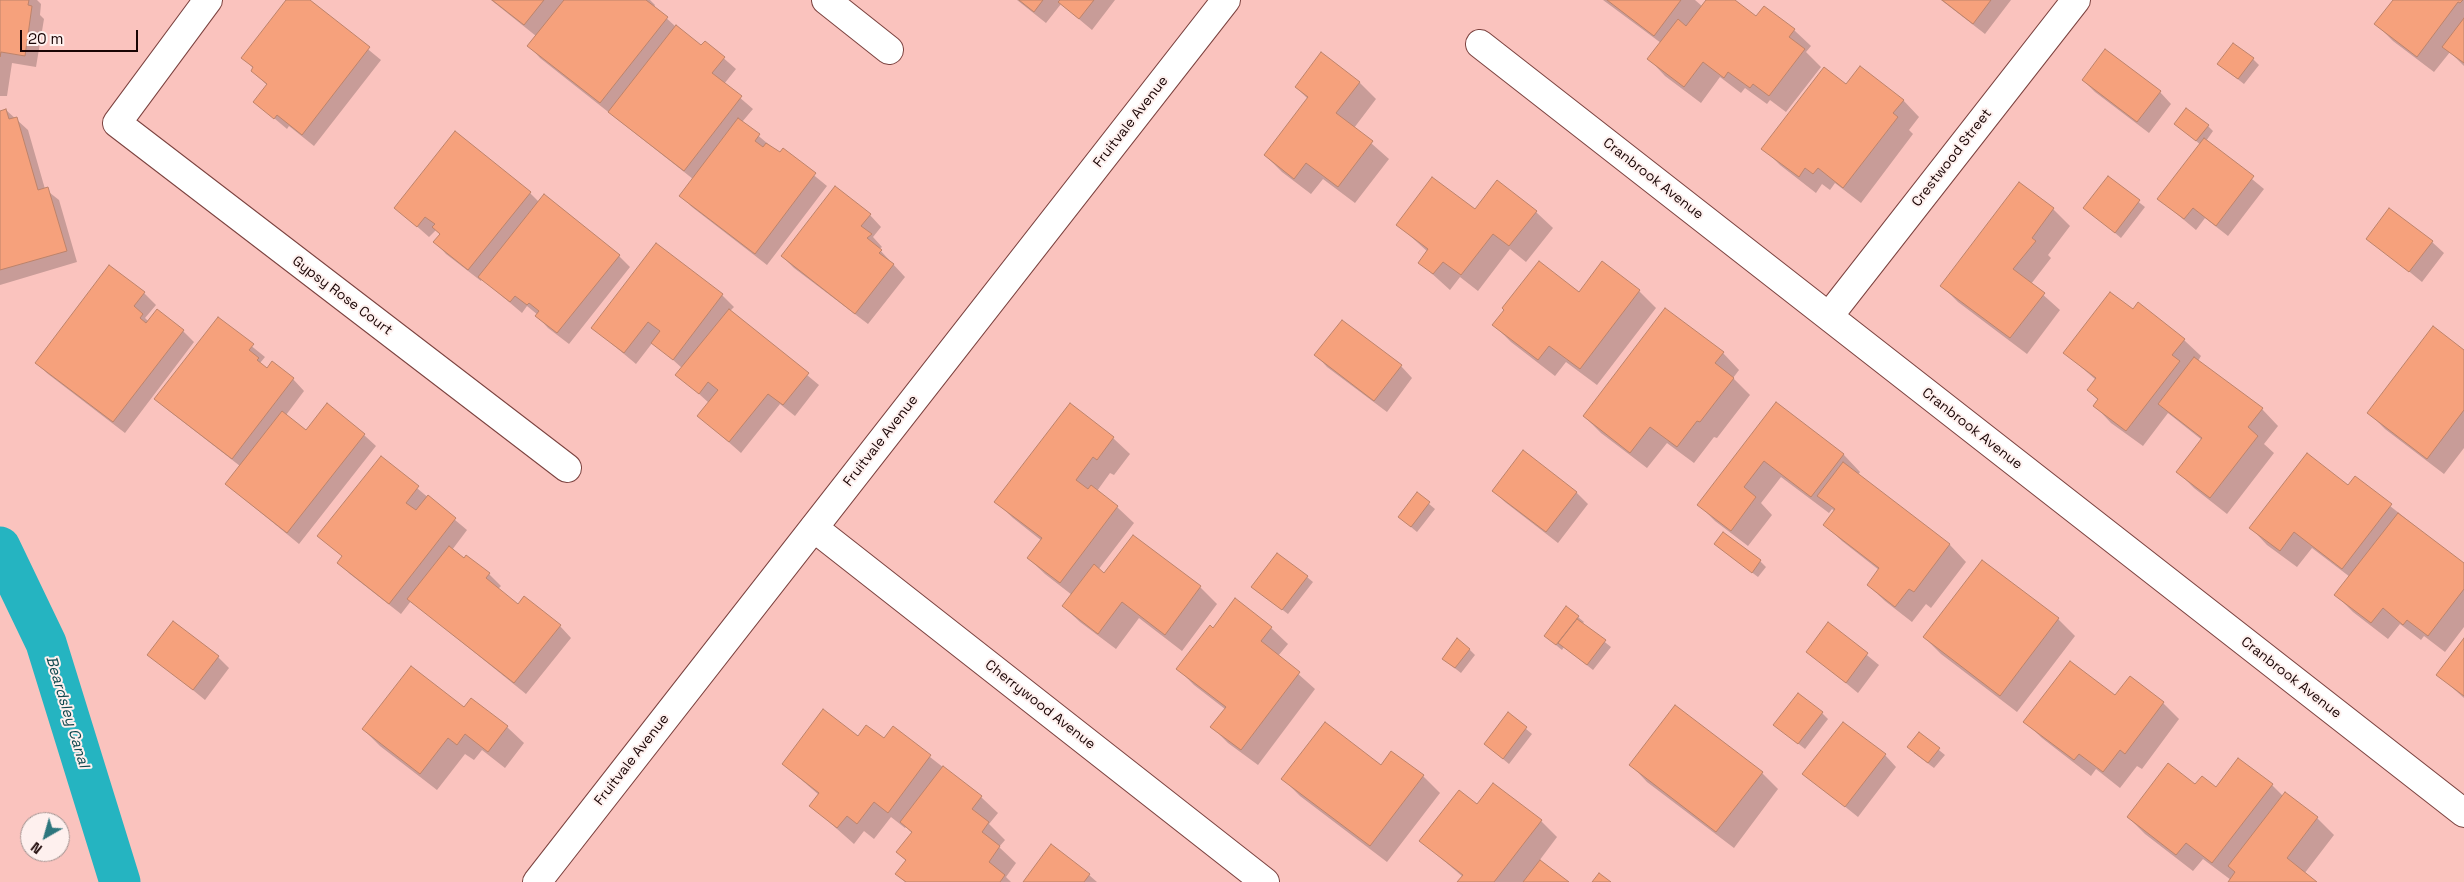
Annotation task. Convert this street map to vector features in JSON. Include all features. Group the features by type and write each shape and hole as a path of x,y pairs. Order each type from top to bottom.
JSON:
{"street":[{"name":"Gypsy Rose Court","path":"208,0 117,123 567,468"},
{"path":"826,0 889,50"},
{"name":"Fruitvale Avenue","path":"537,882 1226,0"},
{"name":"Crestwood Street","path":"1828,316 2076,0"},
{"name":"Cranbrook Avenue","path":"1480,44 2464,813"},
{"name":"Cherrywood Avenue","path":"814,528 1265,882"}],"building":[{"path":"0,0 29,0 28,5 32,6 25,56 1,52 0,57"},
{"path":"286,0 310,0 370,47 302,135 277,115 274,119 253,102 267,84 251,71 253,67 241,58"},
{"path":"492,0 544,0 524,25"},
{"path":"564,0 646,0 668,17 600,103 527,46"},
{"path":"1019,0 1043,0 1034,12"},
{"path":"1060,0 1094,0 1079,19 1058,2"},
{"path":"1607,0 1681,0 1654,36"},
{"path":"1706,0 1735,0 1756,16 1764,6 1795,29 1789,37 1805,49 1769,96 1753,84 1750,88 1728,72 1724,78 1703,62 1684,87 1647,59 1678,19 1686,26"},
{"path":"1942,0 1991,0 1973,24"},
{"path":"2393,0 2463,0 2460,3 2458,2 2417,57 2374,24"},
{"path":"2464,18 2464,63 2442,47"},
{"path":"676,25 701,45 705,41 725,57 712,73 742,96 684,171 608,112"},
{"path":"2233,43 2254,58 2238,79 2217,64"},
{"path":"2105,49 2161,91 2137,122 2082,80"},
{"path":"1321,52 1360,82 1336,113 1373,141 1338,187 1306,163 1294,179 1264,155 1308,97 1295,87"},
{"path":"1860,66 1904,100 1893,113 1898,117 1843,188 1818,168 1813,174 1805,168 1799,177 1761,149 1824,67 1846,84"},
{"path":"2186,108 2209,125 2196,141 2174,124"},
{"path":"6,109 9,119 17,117 38,190 48,187 67,251 0,270 0,111"},
{"path":"738,118 760,134 755,141 763,147 766,143 780,152 783,148 816,173 755,254 679,196"},
{"path":"455,131 531,192 468,270 433,242 440,234 432,227 435,224 425,217 417,227 394,208"},
{"path":"2204,138 2254,176 2216,226 2193,208 2184,219 2157,199"},
{"path":"2108,176 2140,200 2115,233 2083,208"},
{"path":"1432,177 1475,209 1497,180 1537,211 1509,246 1493,234 1461,275 1443,262 1433,274 1418,263 1428,249 1396,225"},
{"path":"2019,182 2054,208 2032,238 2036,241 2013,269 2045,293 2010,338 1940,286"},
{"path":"835,186 871,214 861,226 872,234 867,238 882,250 879,253 894,264 855,314 781,256"},
{"path":"544,194 620,255 557,333 535,316 539,311 529,303 527,305 515,296 510,302 478,277"},
{"path":"2389,208 2433,241 2409,272 2366,239"},
{"path":"656,243 723,294 673,360 651,343 660,331 648,322 624,353 591,328"},
{"path":"1539,261 1579,292 1602,261 1640,290 1580,369 1549,346 1538,360 1492,325 1504,310 1502,308"},
{"path":"109,265 145,292 134,306 143,314 140,318 146,323 157,309 184,330 113,422 35,363"},
{"path":"2110,292 2133,309 2138,302 2185,339 2172,355 2180,361 2126,431 2093,406 2098,399 2087,390 2096,378 2063,353"},
{"path":"1665,308 1724,352 1715,363 1734,378 1700,422 1697,421 1677,447 1650,427 1630,453 1583,416"},
{"path":"729,309 809,373 783,405 768,394 729,442 697,416 718,390 708,382 699,394 675,375"},
{"path":"218,317 254,344 249,350 259,358 257,360 267,368 272,361 294,378 232,459 154,399"},
{"path":"1342,320 1402,365 1374,401 1314,355"},
{"path":"2433,326 2464,350 2464,410 2427,459 2367,413"},
{"path":"2194,357 2263,408 2248,427 2258,436 2210,498 2176,472 2202,438 2158,404"},
{"path":"1776,402 1844,454 1811,497 1764,461 1744,487 1756,497 1731,531 1697,505"},
{"path":"327,403 365,434 287,533 225,484 282,411 306,430"},
{"path":"1070,403 1114,437 1097,460 1093,457 1076,480 1088,489 1091,485 1118,506 1060,583 1027,558 1042,538 994,502"},
{"path":"1523,450 1577,492 1546,532 1492,491"},
{"path":"2307,453 2348,485 2355,476 2392,504 2342,569 2294,532 2280,551 2249,528"},
{"path":"381,456 419,486 406,503 416,510 428,495 456,518 389,604 337,563 342,556 317,536"},
{"path":"1843,462 1950,544 1914,592 1909,589 1895,607 1867,585 1879,568 1823,525 1835,509 1817,496"},
{"path":"1417,492 1430,502 1411,527 1398,517"},
{"path":"2398,513 2464,563 2464,589 2428,636 2407,620 2403,625 2383,608 2371,623 2334,595"},
{"path":"1723,532 1761,560 1752,573 1714,544"},
{"path":"1133,535 1201,586 1165,635 1122,602 1098,634 1062,606 1094,564 1104,573"},
{"path":"449,546 464,558 466,555 490,573 486,578 518,604 524,596 561,625 514,683 407,599"},
{"path":"1277,553 1308,576 1282,610 1251,587"},
{"path":"1982,560 2059,618 2000,696 1923,637"},
{"path":"1235,598 1272,627 1261,641 1300,672 1241,750 1210,727 1226,707 1176,669 1210,625 1213,628"},
{"path":"1566,606 1579,616 1556,645 1544,636"},
{"path":"1577,619 1606,640 1587,665 1558,643"},
{"path":"173,621 219,656 193,690 147,655"},
{"path":"1828,622 1868,653 1846,683 1806,652"},
{"path":"1457,638 1470,649 1455,668 1442,659"},
{"path":"2464,638 2464,696 2436,675"},
{"path":"2070,661 2115,695 2130,676 2164,702 2125,754 2120,750 2103,772 2079,754 2074,760 2023,722"},
{"path":"411,666 464,707 471,698 508,726 488,752 465,734 457,745 448,738 420,774 362,729"},
{"path":"1798,693 1823,712 1798,744 1773,725"},
{"path":"1675,705 1763,772 1716,832 1629,765"},
{"path":"823,709 858,736 866,725 884,738 893,726 931,755 888,813 874,802 857,824 847,816 837,828 809,806 819,793 782,764"},
{"path":"1508,712 1527,727 1503,759 1484,744"},
{"path":"1325,722 1381,765 1391,751 1424,775 1370,846 1281,779"},
{"path":"1843,722 1886,754 1845,807 1802,774"},
{"path":"1919,732 1940,748 1928,763 1907,747"},
{"path":"2238,758 2273,784 2212,863 2186,843 2176,855 2127,817 2168,763 2195,784 2202,776 2216,787"},
{"path":"943,766 982,796 972,809 989,822 982,832 1000,846 989,862 1005,875 1000,882 906,882 895,874 906,860 896,852 912,832 900,822"},
{"path":"1493,783 1542,820 1494,882 1457,882 1463,875 1419,841 1459,790 1477,804"},
{"path":"2285,792 2318,817 2287,858 2317,882 2228,882 2235,872 2228,866"},
{"path":"1051,844 1090,874 1084,882 1023,882"},
{"path":"1540,860 1569,882 1523,882"},
{"path":"1599,873 1611,882 1592,882"}],"waterway":[{"name":"Beardsley Canal","path":"0,547 46,643 120,882"}]}
